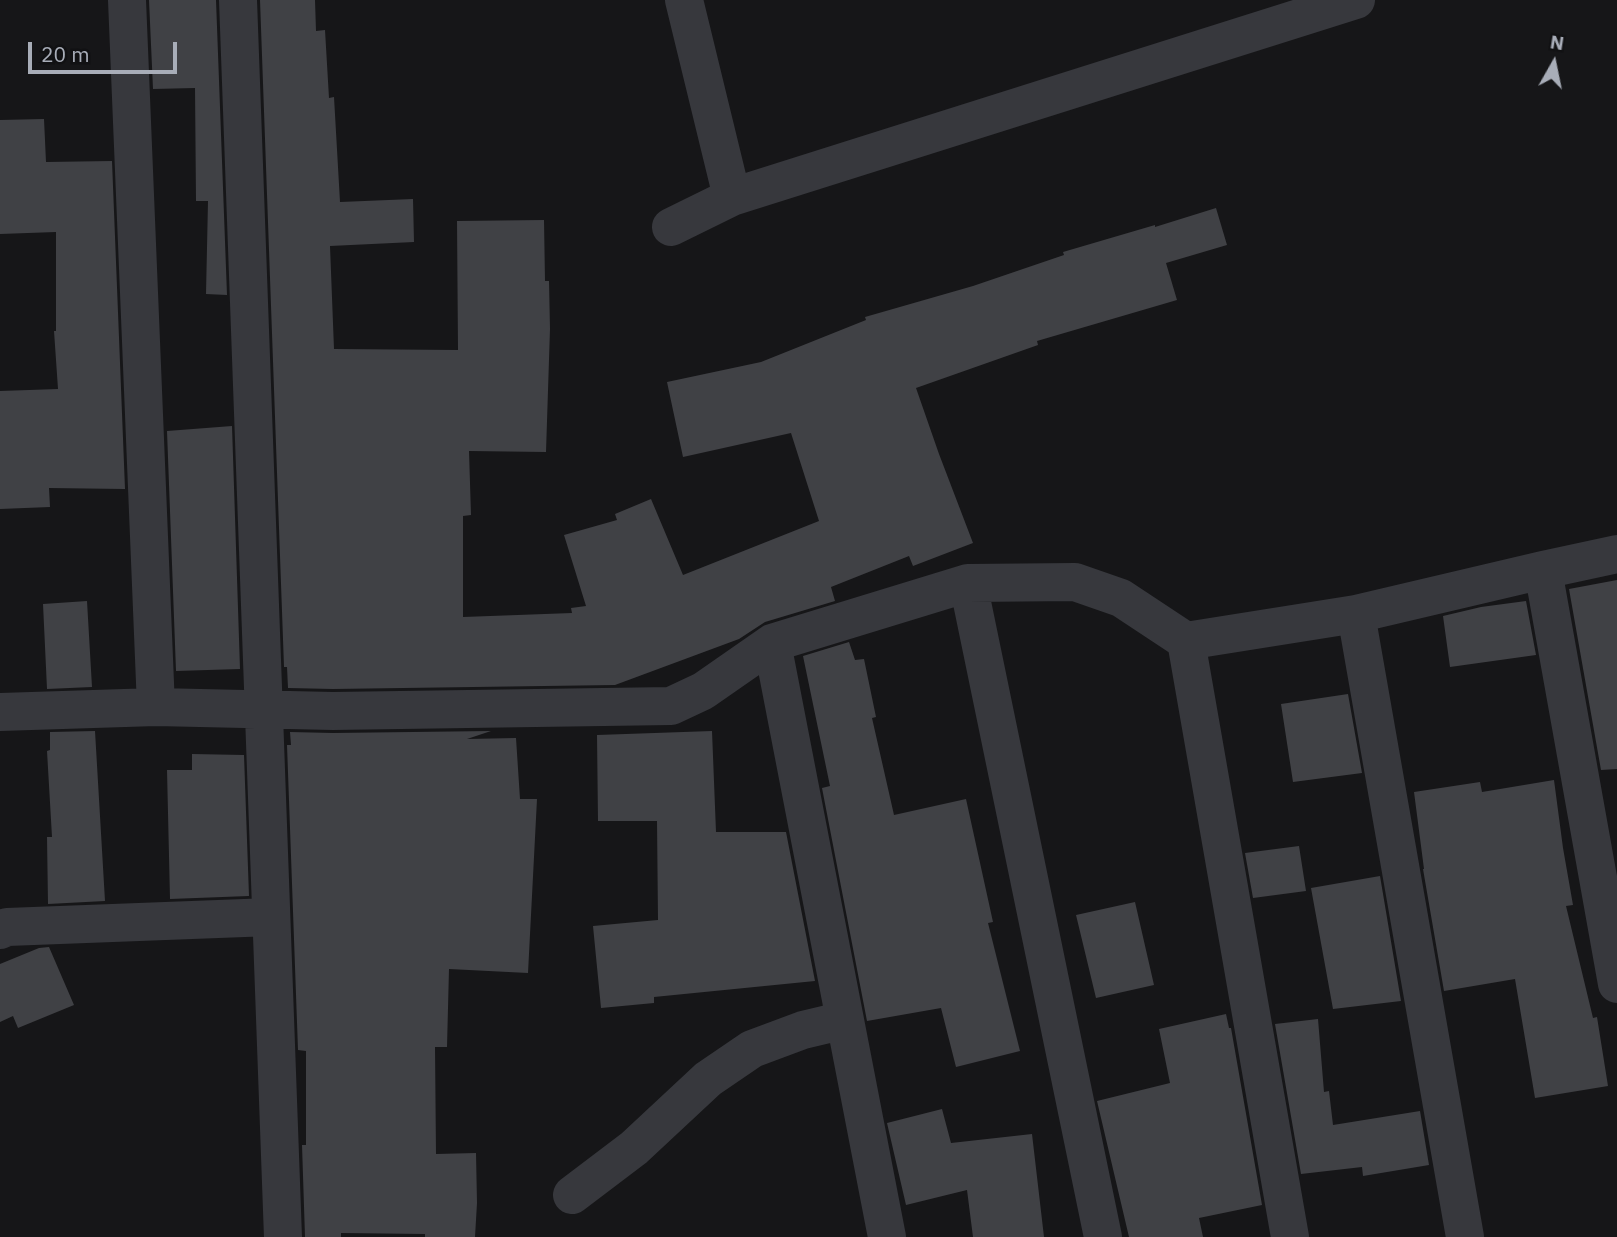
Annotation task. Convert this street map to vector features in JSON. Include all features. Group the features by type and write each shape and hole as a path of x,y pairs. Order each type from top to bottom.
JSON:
{"street":[{"path":"127,0 156,707"},
{"path":"238,0 283,1237"},
{"path":"684,0 733,197"},
{"path":"671,227 733,197 1356,0"},
{"path":"0,712 156,707 332,711 671,706 703,691 772,643 968,583 1075,582 1121,598 1186,641 1356,614 1617,554"},
{"path":"1543,570 1617,984"},
{"path":"968,583 1093,1236"},
{"path":"1356,614 1465,1237"},
{"path":"1186,641 1290,1237"},
{"path":"772,643 887,1237"},
{"path":"0,930 6,927 271,917"},
{"path":"572,1195 634,1148 708,1079 752,1049 803,1030 845,1020"}],"building":[{"path":"149,0 216,0 227,295 206,294 208,201 196,201 195,88 153,89"},
{"path":"260,0 315,0 316,31 325,30 329,98 334,97 340,202 413,199 414,242 330,246 334,349 458,350 457,221 544,220 545,281 549,281 550,329 546,452 469,451 471,515 463,516 463,617 572,613 571,608 586,606 564,535 617,520 615,514 651,499 683,575 819,521 791,433 683,457 667,382 761,362 866,320 865,317 973,286 1064,255 1063,252 1216,208 1227,245 1166,263 1177,300 1037,341 1038,345 916,388 973,543 913,566 909,556 831,587 835,601 765,622 739,639 615,685 288,688 287,667 284,667"},
{"path":"44,119 46,162 112,161 125,489 49,488 50,507 0,509 0,391 58,389 54,331 56,232 0,234 0,120"},
{"path":"232,426 240,669 176,671 167,431"},
{"path":"1617,580 1617,769 1601,770 1569,589"},
{"path":"87,601 92,687 47,689 43,604"},
{"path":"1526,601 1536,655 1450,667 1443,616"},
{"path":"849,642 855,660 864,659 876,717 872,718 894,815 966,799 993,922 988,923 1020,1051 956,1067 941,1008 867,1021 822,788 830,786 803,656"},
{"path":"1348,694 1362,773 1293,782 1281,704"},
{"path":"95,731 105,901 48,904 47,837 52,837 47,751 50,750 50,732"},
{"path":"491,731 467,739 516,738 520,799 537,799 528,973 449,969 447,1047 435,1047 436,1154 476,1153 475,1237 341,1233 341,1237 305,1237 302,1145 306,1145 306,1051 298,1050 287,745 291,745 290,732"},
{"path":"712,731 716,832 786,832 815,981 654,997 654,1003 601,1008 593,926 658,920 657,821 598,821 597,735"},
{"path":"192,754 244,755 249,896 170,899 167,770 192,770"},
{"path":"1554,780 1573,905 1566,906 1593,1018 1597,1017 1608,1086 1535,1098 1515,979 1444,991 1423,869 1414,792 1480,782 1482,792"},
{"path":"1299,846 1306,891 1253,898 1245,853"},
{"path":"1380,876 1401,1001 1333,1009 1311,888"},
{"path":"1135,902 1154,985 1096,998 1076,915"},
{"path":"49,947 74,1005 18,1028 13,1016 0,1022 0,964 39,948"},
{"path":"1226,1014 1231,1028 1262,1205 1199,1218 1203,1237 1129,1237 1097,1101 1170,1083 1159,1029"},
{"path":"1318,1019 1324,1092 1329,1091 1333,1125 1420,1111 1429,1165 1363,1176 1362,1167 1301,1174 1275,1024"},
{"path":"942,1109 951,1143 1032,1134 1044,1237 973,1237 967,1190 906,1205 887,1123"}]}
